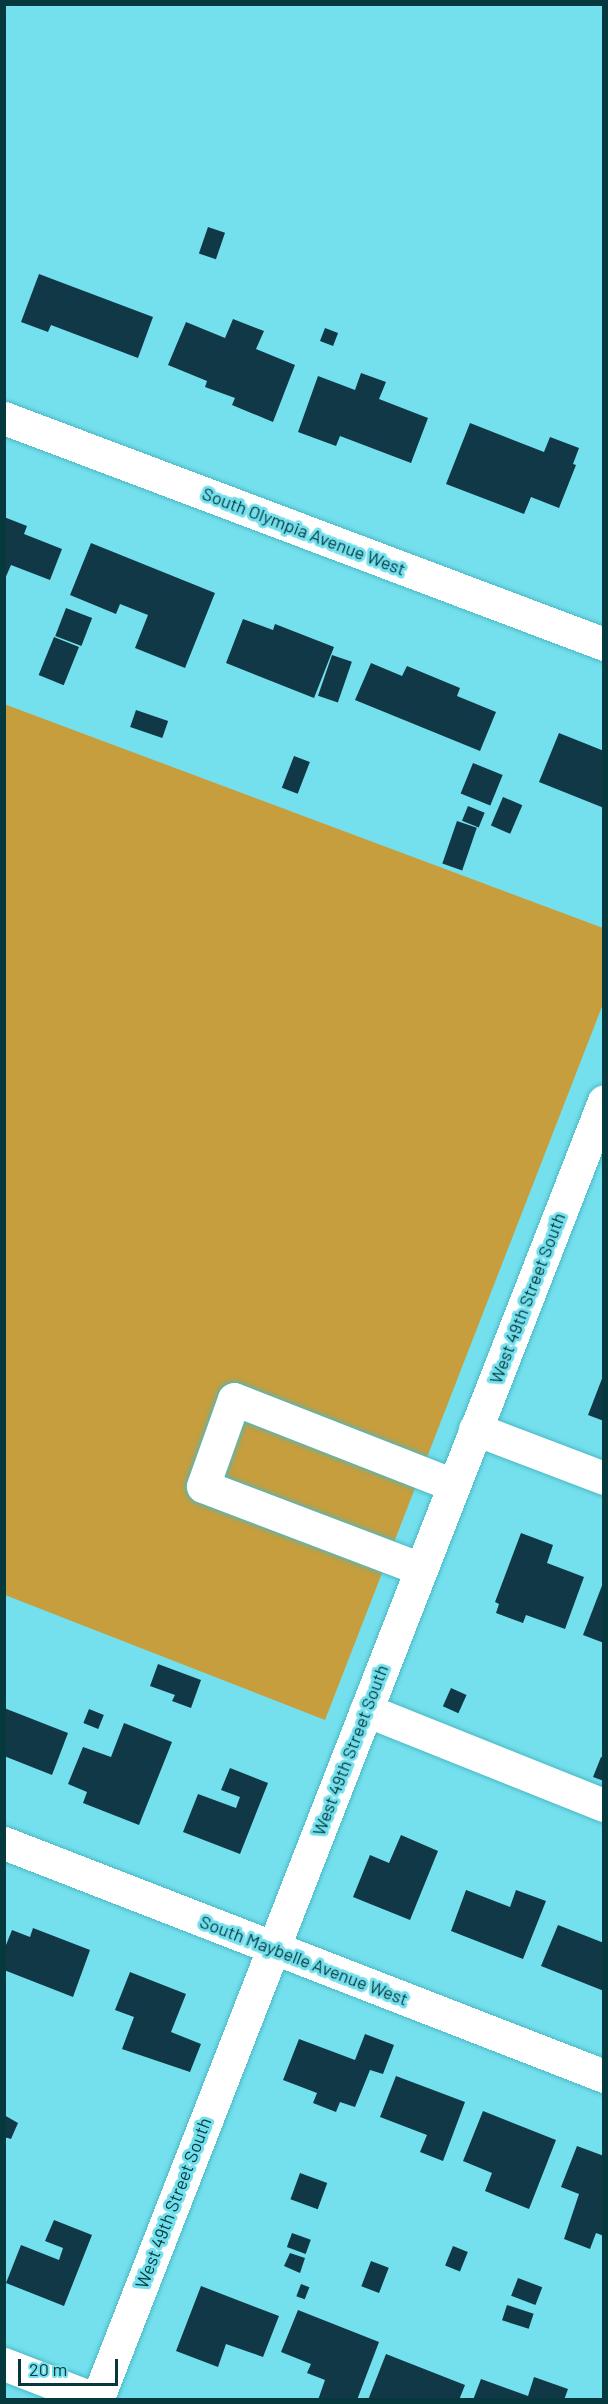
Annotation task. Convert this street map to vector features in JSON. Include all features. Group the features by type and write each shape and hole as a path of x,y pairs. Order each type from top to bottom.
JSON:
{"street":[{"name":"South Olympia Avenue West","path":"4,418 603,644"},
{"name":"West 49th Street South","path":"97,2399 603,1101"},
{"path":"421,1569 203,1486 234,1399 453,1485"},
{"path":"475,1429 603,1478"},
{"path":"366,1710 603,1805"},
{"name":"South Maybelle Avenue West","path":"4,1843 603,2076"},
{"path":"4,2364 97,2399"}],"shaded area":[{"path":"4,704 603,928 603,1004 325,1720 5,1595"}],"building":[{"path":"208,227 225,233 216,259 199,253"},
{"path":"39,274 153,317 138,358 51,325 48,332 21,322"},
{"path":"233,319 264,331 256,349 295,365 273,422 232,405 235,398 205,387 207,381 168,365 186,322 225,338"},
{"path":"325,328 338,333 333,346 320,341"},
{"path":"361,373 386,382 379,399 428,418 411,463 340,436 336,446 298,432 318,376 355,390"},
{"path":"470,423 544,452 550,437 579,448 573,464 576,465 559,508 531,497 524,514 446,484"},
{"path":"4,517 27,526 24,534 62,549 50,580 11,565 4,581"},
{"path":"91,543 215,593 185,668 135,648 148,615 120,604 116,614 70,595"},
{"path":"66,608 92,618 81,646 55,636"},
{"path":"243,619 273,630 275,624 334,647 314,698 226,663"},
{"path":"54,637 79,647 64,685 39,675"},
{"path":"332,655 352,662 338,702 318,696"},
{"path":"371,663 402,676 407,666 460,688 457,696 496,712 480,751 355,700"},
{"path":"136,710 168,721 162,738 130,727"},
{"path":"559,733 604,751 604,808 539,782"},
{"path":"294,756 310,762 298,794 282,788"},
{"path":"473,763 503,775 490,806 461,794"},
{"path":"503,797 522,805 510,834 491,826"},
{"path":"468,806 485,813 479,828 462,821"},
{"path":"457,821 477,828 462,870 442,864"},
{"path":"604,1376 604,1421 588,1415"},
{"path":"521,1533 553,1545 547,1563 584,1577 565,1629 526,1615 523,1623 496,1613 499,1604 495,1602"},
{"path":"604,1583 604,1643 583,1635"},
{"path":"158,1664 201,1680 191,1708 172,1701 175,1695 150,1686"},
{"path":"451,1688 467,1695 458,1713 443,1706"},
{"path":"4,1708 68,1733 52,1775 4,1756"},
{"path":"89,1709 104,1715 98,1729 83,1723"},
{"path":"124,1723 172,1742 139,1825 83,1803 87,1792 68,1784 83,1747 111,1757"},
{"path":"601,1757 604,1758 604,1781 593,1777"},
{"path":"230,1768 268,1783 240,1854 183,1832 198,1794 236,1808 240,1797 221,1790"},
{"path":"401,1835 438,1851 410,1920 353,1897 370,1855 389,1863"},
{"path":"466,1890 510,1907 516,1890 546,1901 523,1959 451,1931"},
{"path":"558,1925 604,1943 604,1991 541,1966"},
{"path":"33,1928 90,1950 73,1997 4,1970 4,1950 12,1930 30,1937"},
{"path":"130,1972 186,1994 171,2032 201,2044 190,2072 122,2049 134,2017 115,2010"},
{"path":"365,2034 394,2045 383,2074 370,2070 355,2107 340,2102 336,2112 313,2103 317,2093 283,2080 299,2039 355,2060"},
{"path":"396,2076 465,2102 443,2161 420,2152 427,2135 380,2117"},
{"path":"483,2111 556,2140 529,2209 485,2191 492,2173 463,2161"},
{"path":"4,2115 18,2123 11,2139 4,2137"},
{"path":"577,2146 604,2156 604,2236 596,2233 590,2249 564,2239 579,2194 561,2187"},
{"path":"300,2173 327,2183 318,2209 290,2199"},
{"path":"54,2220 92,2235 64,2306 6,2283 21,2245 59,2260 63,2248 45,2241"},
{"path":"292,2233 311,2240 306,2254 287,2247"},
{"path":"453,2246 468,2252 460,2271 445,2265"},
{"path":"290,2253 305,2258 300,2273 284,2266"},
{"path":"371,2261 389,2268 379,2293 361,2286"},
{"path":"518,2278 542,2287 535,2305 511,2296"},
{"path":"301,2284 309,2287 305,2299 296,2296"},
{"path":"201,2286 279,2316 263,2357 226,2344 218,2367 176,2351"},
{"path":"507,2305 534,2314 529,2329 502,2320"},
{"path":"298,2310 379,2342 357,2400 318,2400 325,2380 307,2373 311,2364 281,2352"},
{"path":"386,2354 465,2385 459,2400 368,2400"},
{"path":"534,2377 568,2389 564,2400 473,2400 481,2379 528,2396"}]}
